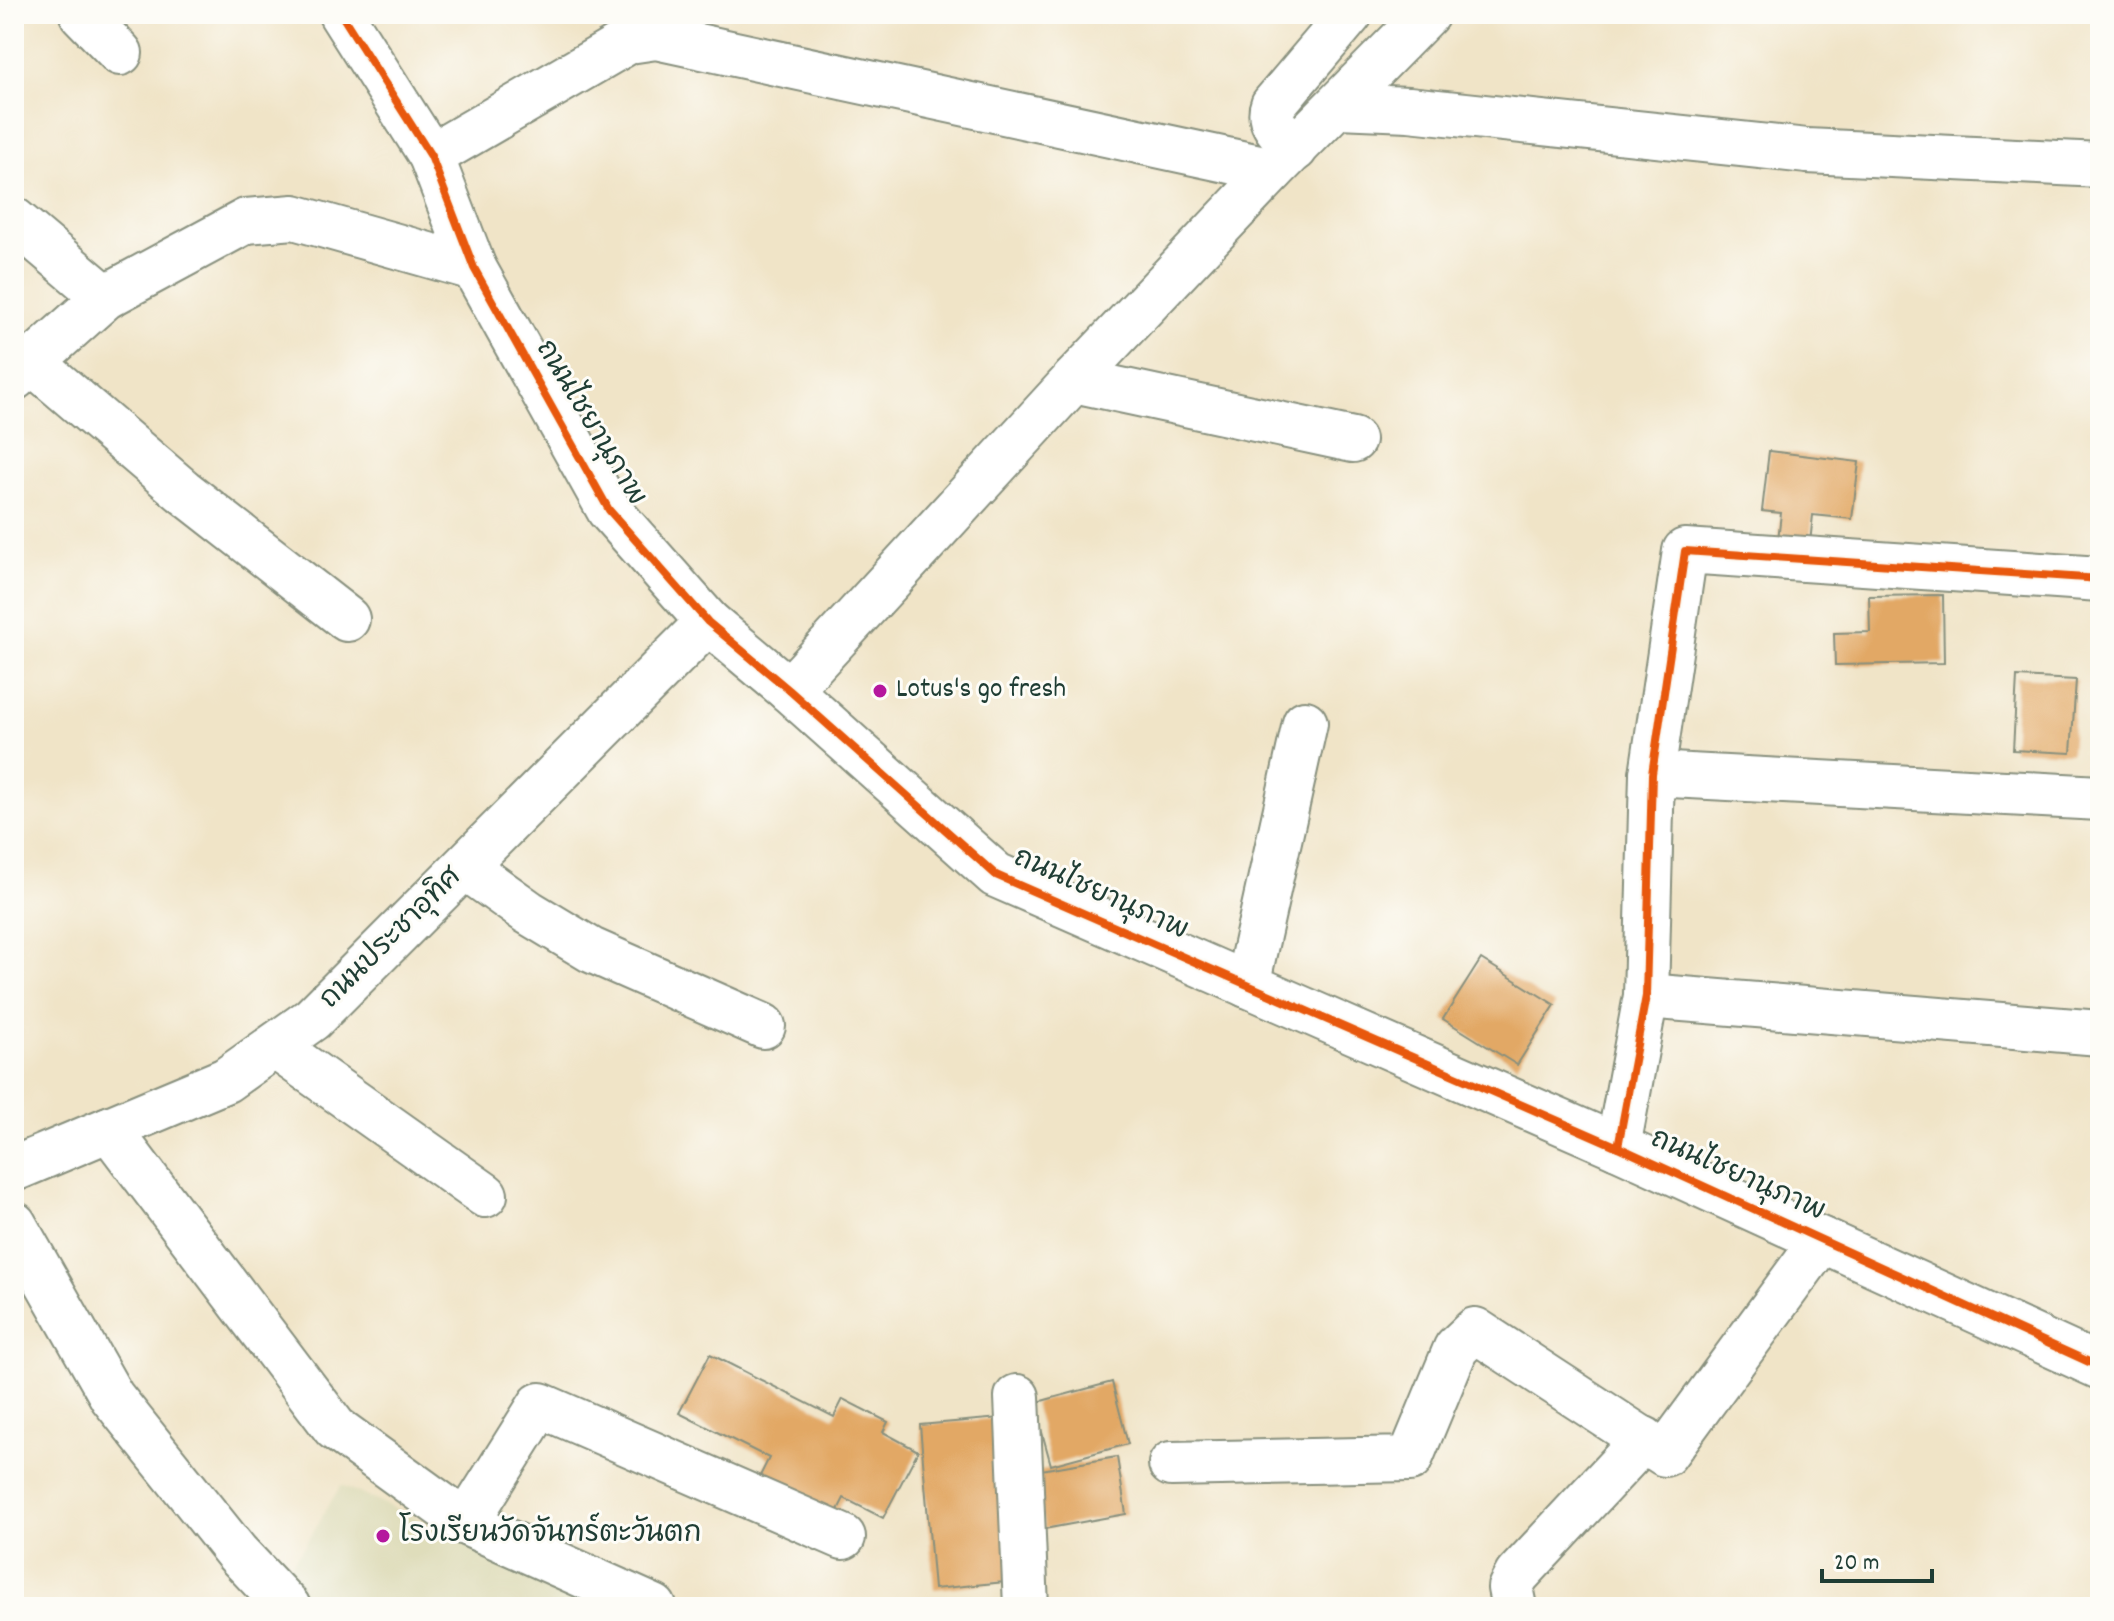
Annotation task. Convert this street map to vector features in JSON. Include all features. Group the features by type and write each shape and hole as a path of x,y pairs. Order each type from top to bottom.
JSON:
{"street":[{"path":"82,14 120,53"},
{"name":"ถนนไชยานุภาพ","path":"341,14 431,156 474,268 609,510 708,622 996,875 1618,1147 2100,1367"},
{"path":"1284,160 1271,120 1273,105 1350,14"},
{"path":"789,690 1074,380 1427,14"},
{"path":"431,156 629,41 656,37 1284,160"},
{"path":"1339,106 1409,109 1807,151 2100,165"},
{"path":"347,619 23,370 105,297 246,221 294,217 474,268"},
{"path":"14,220 105,297"},
{"path":"1074,380 1353,440"},
{"path":"1618,1147 1646,996 1652,774 1685,551 2100,579"},
{"name":"ถนนประชาอุทิศ","path":"16,1163 109,1129 226,1080 312,1019 708,622"},
{"path":"1247,985 1305,723"},
{"path":"1652,774 2100,798"},
{"path":"465,867 528,912 591,950 763,1026"},
{"path":"1646,996 2100,1033"},
{"path":"276,1047 485,1195"},
{"path":"109,1129 335,1428 466,1523 654,1607"},
{"path":"14,1224 112,1397 282,1605"},
{"path":"1171,1464 1410,1459 1456,1348 1475,1330 1665,1454 1822,1240"},
{"path":"1017,1397 1026,1607"},
{"path":"466,1523 540,1405 843,1537"},
{"path":"1514,1607 1510,1588 1517,1575 1644,1439"}],"shaded area":[{"name":"โรงเรียนวัดจันทร์ตะวันตก","path":"341,1485 611,1607 259,1607 303,1548"}],"building":[{"path":"1769,451 1859,462 1852,519 1813,515 1810,543 1778,540 1781,513 1762,511"},
{"path":"1943,595 1944,663 1835,665 1834,633 1870,632 1869,596"},
{"path":"2017,677 2076,680 2071,753 2013,750"},
{"path":"1481,959 1555,1005 1517,1065 1443,1019"},
{"path":"710,1354 834,1417 843,1399 888,1422 883,1432 918,1451 883,1518 844,1498 835,1516 759,1478 769,1458 679,1413"},
{"path":"1112,1382 1128,1444 1051,1465 1034,1403"},
{"path":"1000,1418 1015,1581 934,1589 920,1425"},
{"path":"1117,1457 1126,1514 1044,1529 1035,1471"}],"cycle path":[{"path":"341,14 431,156 474,268 609,510 708,622 996,875 1618,1147 2100,1367"},
{"path":"1618,1147 1646,996 1652,774 1685,551 2100,579"}],"place":[{"name":"Lotus's go fresh","path":"880,691"},
{"name":"โรงเรียนวัดจันทร์ตะวันตก","path":"383,1536"}]}
